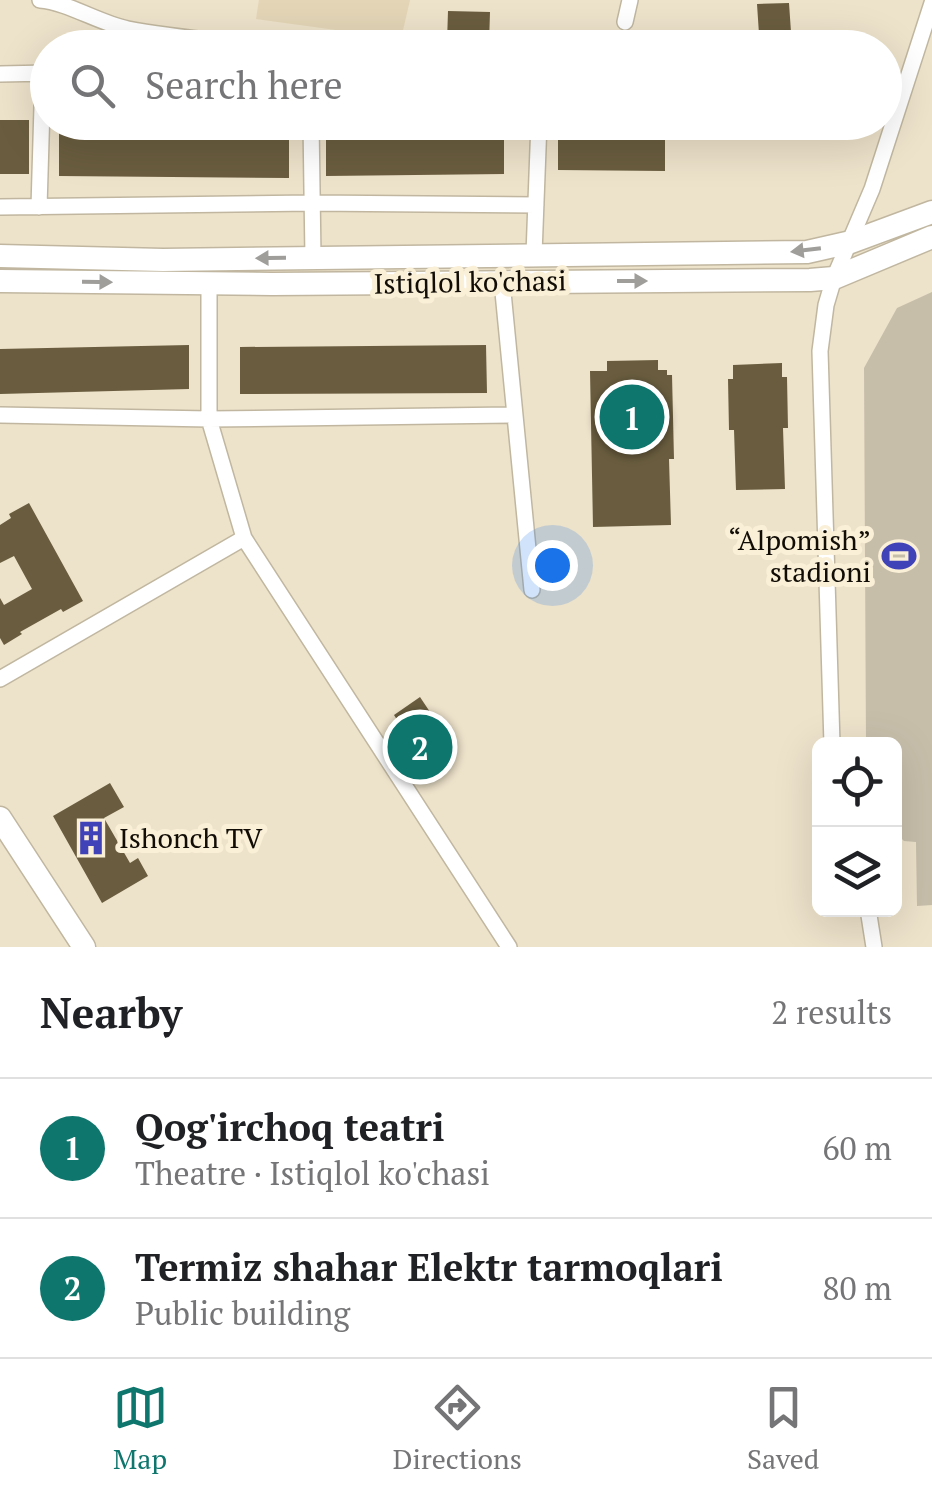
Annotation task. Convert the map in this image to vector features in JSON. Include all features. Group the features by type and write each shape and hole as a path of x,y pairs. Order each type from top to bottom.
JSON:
{"main road":[{"name":"Istiqlol ko'chasi","path":"0,256 164,260 807,252 851,242 932,212"},
{"name":"Istiqlol ko'chasi","path":"0,281 208,284 834,278 932,237"},
{"path":"0,818 84,947"}],"street":[{"path":"40,0 135,30"},
{"path":"625,22 630,0"},
{"path":"902,85 932,3"},
{"path":"0,74 30,73"},
{"path":"39,207 42,140"},
{"path":"311,140 314,258"},
{"path":"534,254 538,140"},
{"path":"832,737 820,350 834,278 872,189 884,140"},
{"path":"0,207 536,206"},
{"path":"502,282 532,590"},
{"path":"208,284 209,419 244,538 509,947"},
{"path":"0,415 209,419 515,415"},
{"path":"0,679 244,538"},
{"path":"869,917 874,947"}],"shaded area":[{"path":"259,0 410,0 403,30 336,30 256,19"},
{"name":"“Alpomish” stadioni","path":"932,292 932,905 917,906 916,842 902,839 902,737 866,737 864,368 897,308"}],"building":[{"path":"789,3 791,30 759,30 757,4"},
{"path":"448,11 490,12 489,30 447,30"},
{"path":"0,120 29,120 29,174 0,174"},
{"path":"59,140 289,140 289,178 59,176"},
{"path":"326,140 504,140 504,174 326,176"},
{"path":"558,140 665,140 665,171 558,170"},
{"path":"189,345 189,389 0,394 0,349"},
{"path":"486,345 487,393 240,394 240,347"},
{"path":"658,360 658,370 667,370 667,375 672,375 671,525 593,527 590,371 607,371 607,361"},
{"path":"782,363 782,377 787,377 788,428 783,428 785,489 736,490 734,430 729,430 728,379 733,379 733,365"},
{"path":"29,503 83,601 63,612 61,609 4,645 0,638 0,598 4,605 32,589 14,556 0,563 0,525 11,518 9,514"},
{"path":"420,697 452,745 425,763 394,715"},
{"name":"Ishonch TV","path":"110,783 124,807 104,818 130,863 138,858 148,876 102,903 53,816"}],"place":[{"name":"Qog'irchoq teatri","path":"632,417"},
{"name":"“Alpomish” stadioni","path":"899,556"},
{"name":"Termiz shahar Elektr tarmoqlari","path":"420,747"},
{"name":"Ishonch TV","path":"91,838"}]}
